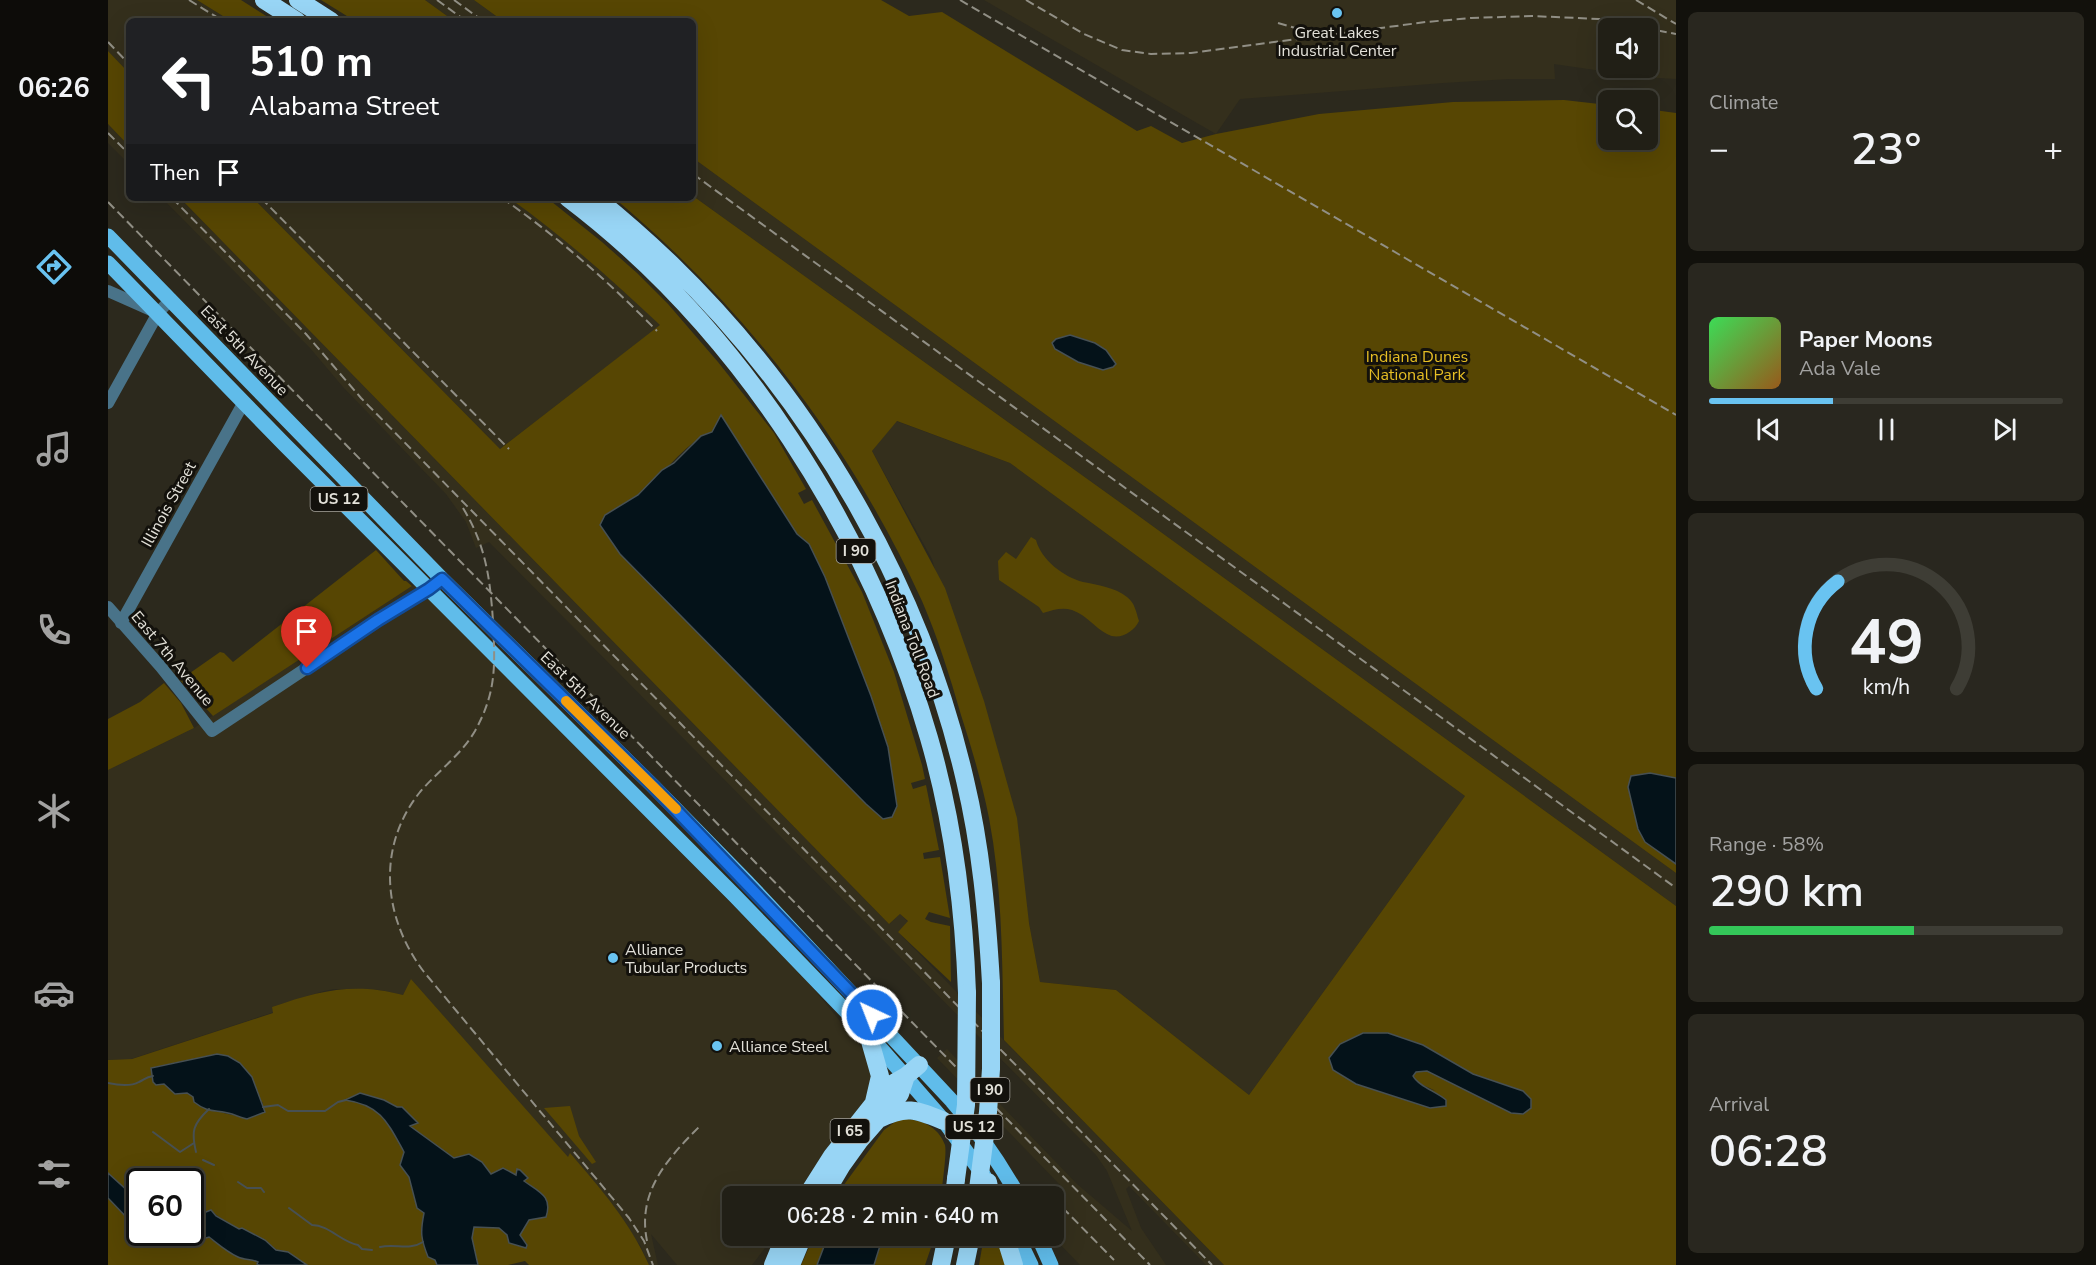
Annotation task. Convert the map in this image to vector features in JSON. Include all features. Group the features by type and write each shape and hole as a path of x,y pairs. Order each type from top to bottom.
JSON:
{"highway":[{"path":"264,0 292,18"},
{"path":"297,0 326,18"},
{"name":"Indiana Toll Road","path":"572,201 621,242 658,277 698,319 744,374 823,492 853,547 895,638 929,740 955,859 965,935 968,1068 966,1106 955,1186"},
{"name":"Indiana Toll Road","path":"599,201 671,264 710,304 758,359 802,418 840,477 895,577 918,629 936,680 965,779 982,867 991,983 991,1069 978,1186"},
{"path":"868,1034 880,1076 875,1111 918,1110 944,1121"},
{"name":"I 65","path":"830,1186 890,1085 913,1070"},
{"name":"I 65","path":"813,1186 832,1156 875,1111"},
{"path":"773,1265 781,1246"},
{"path":"783,1265 791,1246"},
{"path":"791,1265 799,1246"},
{"path":"941,1265 945,1246"},
{"path":"965,1265 969,1246"},
{"path":"1008,1246 1014,1265"}],"main road":[{"name":"East 5th Avenue","path":"108,236 442,579 653,786 913,1070 978,1131 1013,1186"},
{"name":"East 5th Avenue","path":"108,263 663,823 868,1034 913,1070 988,1186"},
{"path":"1022,1246 1031,1265"},
{"path":"1042,1246 1051,1265"}],"street":[{"path":"108,291 158,313"},
{"path":"108,403 158,313 171,299"},
{"name":"Illinois Street","path":"121,622 244,402"},
{"path":"429,589 442,579"},
{"name":"East 7th Avenue","path":"108,608 161,667 212,731 378,620 429,589"}],"shaded area":[{"path":"108,0 197,0 226,18 126,18 126,70 108,51"},
{"path":"425,0 474,0 499,18 450,18"},
{"path":"984,0 1676,0 1676,79 1658,78 1658,18 1598,18 1598,70 1554,64 1555,79 1443,83 1240,99 1216,134"},
{"path":"108,124 126,143 126,161 108,143"},
{"path":"696,160 1676,873 1676,906 696,198"},
{"path":"165,201 183,201 889,924 900,914 908,922 898,932 1224,1265 1206,1265 1129,1186 1126,1189 1141,1228 1166,1265 1080,1265 1062,1246 1064,1246 1064,1186 1061,1186 937,1058 947,1049 1077,1184 1132,1231 1107,1171 1096,1155 489,542 476,548 466,522 446,494 343,387 310,348"},
{"path":"256,201 513,201 540,219 661,325 500,449"},
{"path":"1070,335 1095,343 1106,350 1116,364 1103,370 1078,362 1055,349 1052,343 1056,339"},
{"path":"721,415 797,534 809,544 825,577 888,747 897,806 892,817 883,819 866,804 620,554 600,525 605,515 638,495 662,470 674,463 701,436 712,432"},
{"path":"896,421 1010,463 1465,796 1249,1095 1116,990 1040,982 1029,923 932,559 872,451"},
{"path":"415,584 804,977 866,1053 874,1069 866,1102 836,1135 803,1186 722,1186 722,1246 766,1246 752,1265 677,1265 651,1234 658,1265 649,1265 640,1245 411,979 403,995 380,990 334,989 324,991 272,1007 274,1012 131,1059 108,1060 108,770 194,728"},
{"path":"1650,773 1676,778 1676,864 1645,842 1638,829 1628,787 1631,776"},
{"path":"1363,1033 1388,1033 1423,1045 1473,1074 1523,1091 1531,1099 1531,1108 1523,1114 1511,1113 1427,1071 1416,1072 1413,1076 1419,1083 1446,1100 1446,1106 1430,1108 1356,1084 1333,1070 1329,1058 1340,1044"},
{"path":"217,1054 228,1056 240,1063 252,1077 265,1112 247,1119 209,1110 199,1106 187,1093 175,1094 164,1084 156,1085 153,1082 151,1068"},
{"path":"360,1093 402,1107 418,1123 410,1126 454,1158 469,1154 482,1162 491,1174 503,1168 516,1175 517,1169 520,1170 528,1178 524,1181 543,1195 548,1204 546,1217 529,1220 520,1235 527,1245 526,1248 509,1243 507,1235 499,1228 474,1227 472,1238 478,1265 437,1265 435,1260 428,1257 422,1236 424,1213 417,1208 409,1177 400,1165 404,1152 382,1117 367,1106 345,1100"},
{"path":"108,1173 126,1189 126,1217 108,1198"},
{"path":"211,1210 216,1216 265,1240 276,1250 288,1252 307,1265 259,1265 256,1261 234,1255 209,1237 204,1239 204,1211"},
{"path":"824,1246 880,1246 874,1265 817,1265"}],"green space":[{"path":"197,0 241,0 269,18 226,18"},
{"path":"321,0 425,0 450,18 350,18"},
{"name":"Indiana Dunes National Park","path":"474,0 881,0 909,16 942,12 1137,131 1151,126 1182,143 1319,114 1453,102 1564,100 1598,104 1598,150 1658,150 1658,111 1676,113 1676,873 696,160 696,18 499,18"},
{"path":"108,51 126,70 126,143 108,124"},
{"path":"696,198 1676,906 1676,1265 1224,1265 1004,1040 999,901 989,818 953,686 922,601 894,543 828,433 750,332 708,285 617,201 696,201","holes":["897,421 1010,463 1465,796 1249,1095 1116,990 1040,982 1029,923 1017,818 984,701 945,588 872,451","1423,1045 1473,1074 1509,1086 1511,1113 1427,1071 1416,1072 1412,1076 1416,1082 1436,1091 1329,1058"]},
{"path":"183,201 256,201 500,449 660,325 587,259 513,201 551,201 637,273 668,304 718,362 774,433 806,489 798,493 804,504 812,500 862,592 894,672 922,765 925,779 911,783 913,789 926,785 939,850 923,853 924,859 940,857 950,918 929,912 925,919 950,926 951,982 898,932 908,921 900,914 889,924","holes":["721,416 797,534 809,544 825,577 888,747 605,515 633,499 692,444 712,432"]},
{"path":"1031,537 1036,540 1048,561 1061,572 1076,580 1111,589 1130,599 1139,621 1134,629 1121,636 1112,636 1072,610 1061,609 1043,613 1039,607 999,580 998,561 1006,552 1016,559"},
{"path":"376,550 404,581 412,586 213,716 204,706 214,700 212,695 200,701 180,680 220,652 233,662"},
{"path":"164,683 181,703 194,728 108,770 108,719 140,702"},
{"path":"411,979 568,1157 570,1153 593,1180 624,1220 649,1265 529,1265 525,1261 508,1265 478,1265 472,1238 473,1227 499,1228 507,1235 509,1243 527,1244 520,1235 529,1220 523,1181 528,1178 516,1174 491,1175 482,1162 454,1158 409,1126 417,1123 384,1100 345,1100 367,1106 382,1117 404,1152 400,1165 409,1177 417,1208 424,1213 422,1236 424,1245 428,1257 435,1260 437,1265 307,1265 288,1252 277,1250 265,1240 242,1228 239,1229 211,1211 204,1211 204,1168 126,1168 126,1189 108,1173 108,1060 132,1059 273,1013 272,1007 321,993 352,989 385,991 403,995","holes":["217,1054 257,1089 258,1098 263,1103 259,1115 238,1116 220,1112 187,1093 181,1094 153,1075 155,1067"]},
{"path":"570,1106 579,1136 596,1162 592,1164 544,1108"},
{"path":"899,1119 927,1124 938,1132 945,1145 942,1186 843,1186 884,1130"},
{"path":"108,1198 126,1217 126,1246 204,1246 204,1238 208,1237 230,1253 256,1260 260,1265 108,1265"},
{"path":"810,1246 824,1246 817,1265 801,1265"},
{"path":"880,1246 932,1246 925,1265 874,1265"},
{"path":"982,1246 1001,1246 1006,1265 979,1265"}],"waterway":[{"path":"108,1083 132,1085 153,1076"},
{"path":"263,1107 278,1105 288,1111 325,1111 338,1102 346,1100"},
{"path":"196,1152 195,1128 209,1109"},
{"path":"153,1132 180,1152 194,1143"},
{"path":"203,1160 214,1165"},
{"path":"238,1182 247,1188 261,1188 264,1192"},
{"path":"289,1208 312,1225 324,1228 362,1249 372,1250"},
{"path":"380,1247 412,1246 423,1242"}],"railway":[{"path":"189,0 218,18"},
{"path":"437,0 462,18"},
{"path":"454,0 479,18"},
{"path":"960,0 1676,415"},
{"path":"1026,0 1084,34 1122,50 1151,54 1191,53 1471,18 1532,16 1599,19 1676,34"},
{"path":"1636,0 1676,24"},
{"path":"1278,23 1302,30 1316,31"},
{"path":"108,42 126,61"},
{"path":"108,133 126,151"},
{"path":"696,176 1676,888"},
{"path":"175,201 306,334 361,398 1212,1265"},
{"path":"264,201 509,449"},
{"path":"506,201 583,261 657,331"},
{"path":"108,202 1150,1265"},
{"path":"463,508 477,536 486,563 492,605 494,651 491,690 482,717 469,740 420,792 406,813 396,836 391,859 390,882 393,906 410,951 424,972 629,1218 644,1241 653,1265"},
{"path":"647,1241 646,1207 657,1178 676,1151 699,1127"},
{"path":"1064,1209 1114,1260"}],"slow traffic":[{"path":"566,701 676,809"}],"place":[{"name":"Great Lakes Industrial Center","path":"1337,13"},
{"name":"Alliance Tubular Products","path":"613,958"},
{"name":"Alliance Steel","path":"717,1046"}],"route":[{"path":"307,668 442,579 653,786 872,1015"}]}
